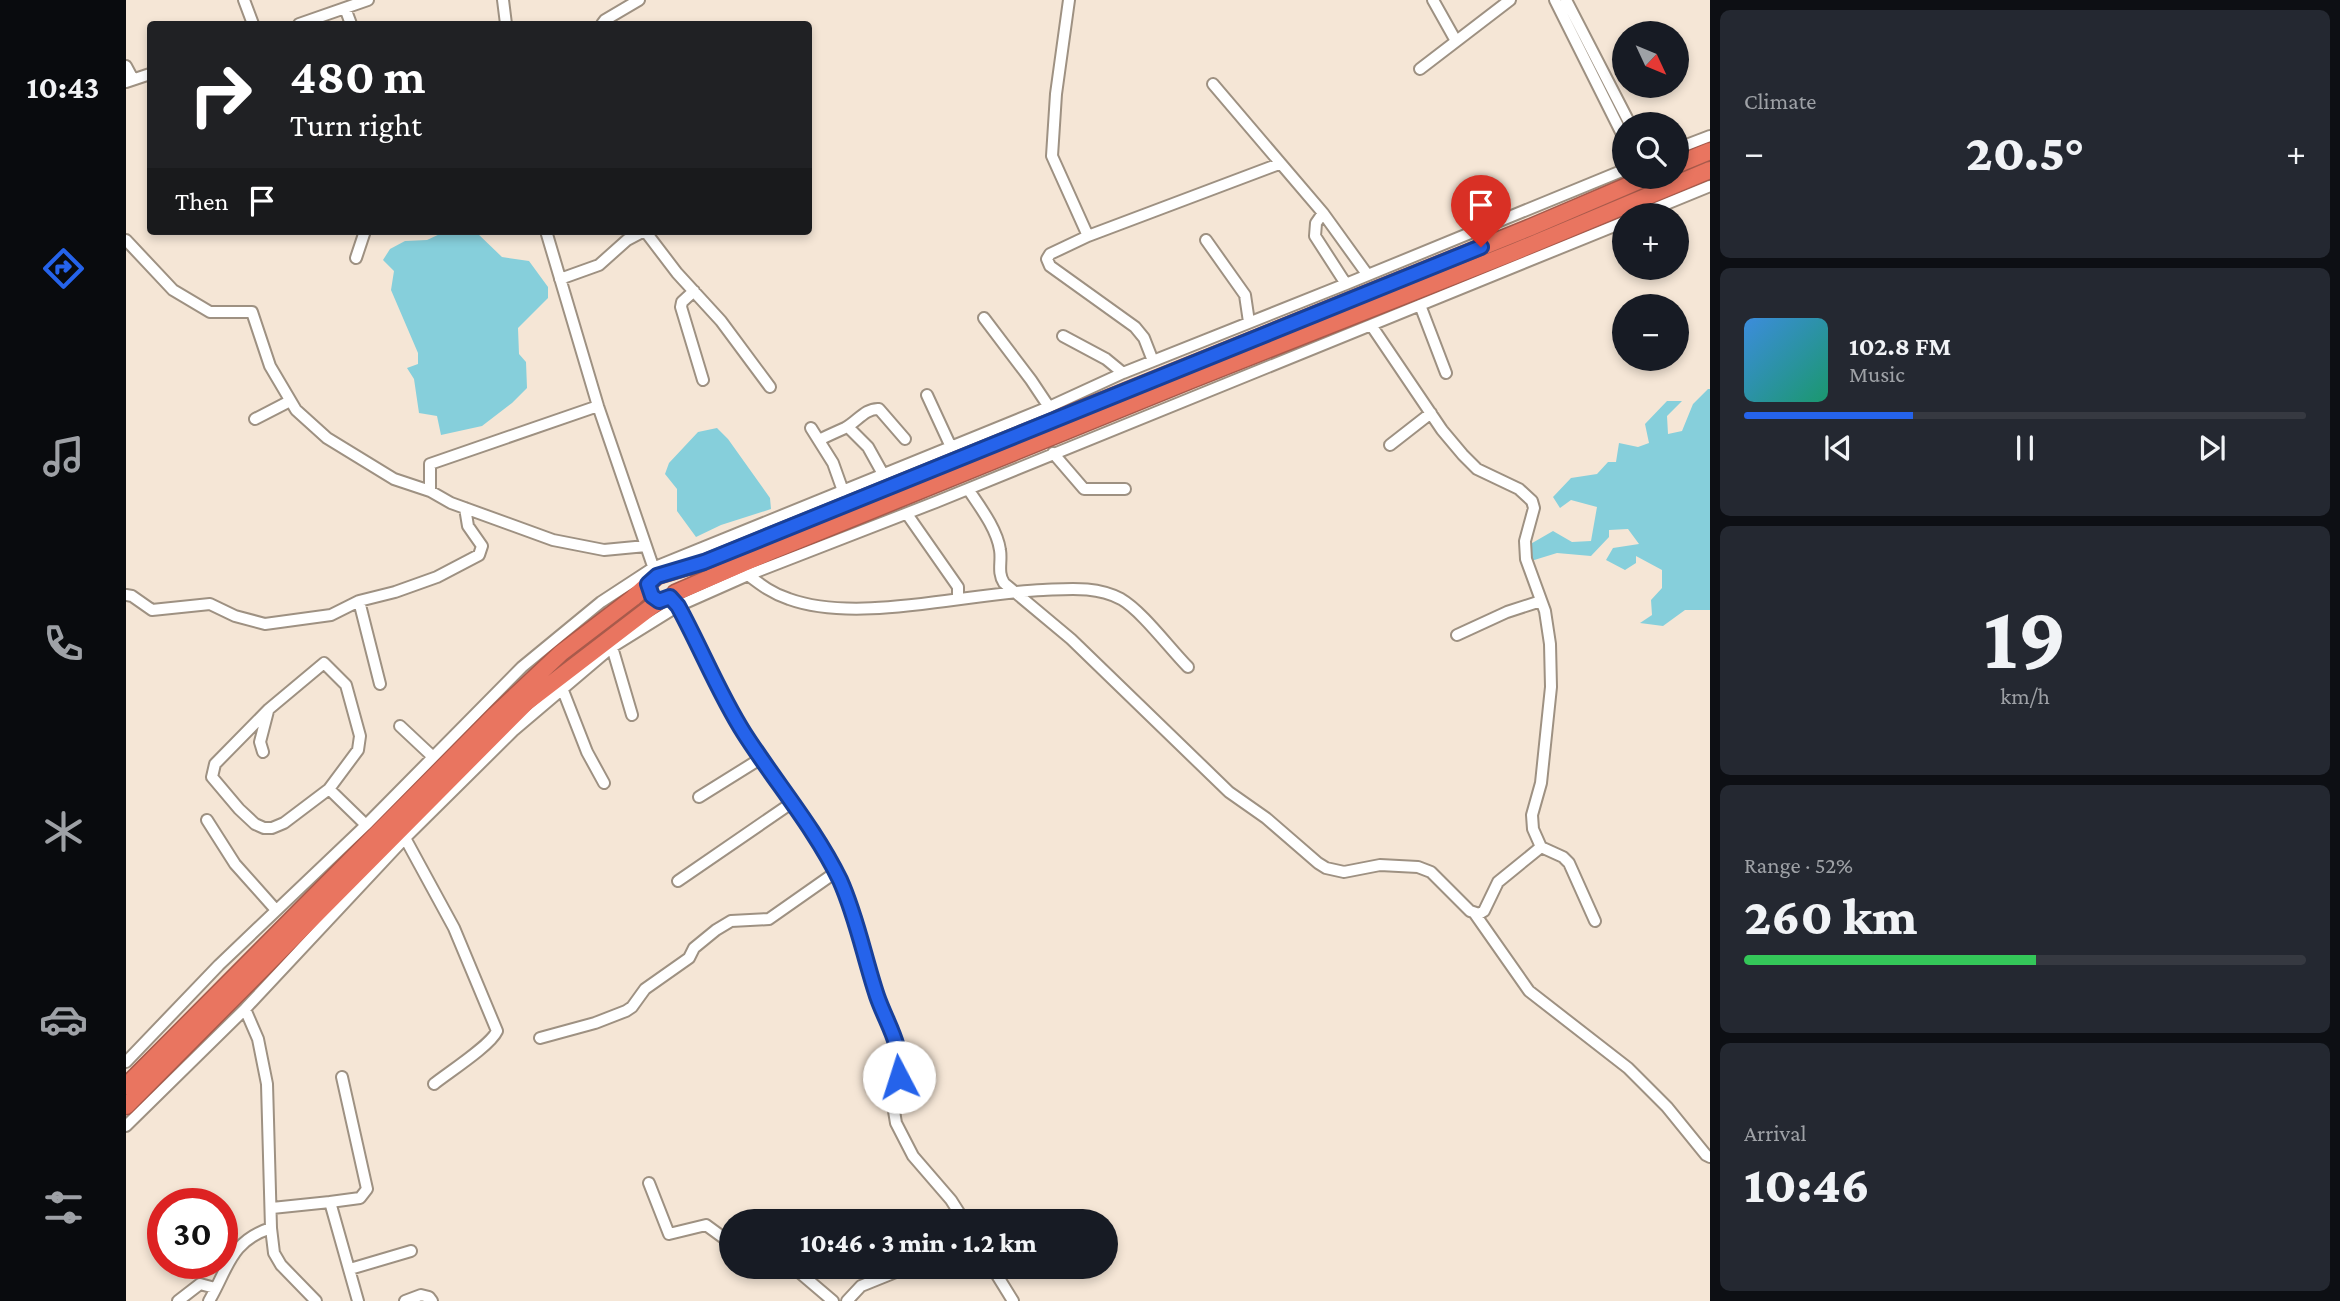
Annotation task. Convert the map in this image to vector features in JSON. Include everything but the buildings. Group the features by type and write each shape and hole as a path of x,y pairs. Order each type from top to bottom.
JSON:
{"highway":[{"path":"1689,160 1710,151"},
{"path":"174,1047 526,703 671,599 775,550 1514,252 1710,170"},
{"path":"126,1106 174,1047 495,715 561,653 656,576 704,562 1620,189"},
{"path":"656,576 674,583 671,599"},
{"path":"656,576 652,596 671,599"},
{"path":"126,1086 158,1064"}],"street":[{"path":"244,0 252,21"},
{"path":"308,21 368,0"},
{"path":"503,0 506,21"},
{"path":"604,21 639,0"},
{"path":"1069,0 1052,128 1052,156 1088,236"},
{"path":"1433,0 1456,41"},
{"path":"1420,69 1510,0"},
{"path":"1555,0 1612,114"},
{"path":"1566,0 1624,112"},
{"path":"345,8 350,21"},
{"path":"126,66 129,81 147,75"},
{"path":"1213,84 1323,212 1367,274"},
{"path":"1689,144 1710,136"},
{"path":"1153,361 1135,327 1050,266 1047,259 1051,254 1088,236 1279,164"},
{"path":"126,1126 158,1064 174,1047 219,965 366,824 522,667 601,602 883,474 1049,407 1123,373 1612,175"},
{"path":"1668,203 1710,186"},
{"path":"1323,212 1316,223 1315,236 1346,284"},
{"path":"174,1047 245,1009 405,838 513,731 671,599 748,575 968,489 1612,227"},
{"path":"356,258 364,235"},
{"path":"547,235 598,407 656,576"},
{"path":"560,279 599,265 636,235"},
{"path":"647,235 721,321 770,387"},
{"path":"126,240 173,290 210,312 252,312 270,366 296,410 327,438 394,479 553,540 604,550 646,546"},
{"path":"1206,240 1245,295 1250,322"},
{"path":"694,291 682,302 681,307 704,380"},
{"path":"1420,305 1446,373"},
{"path":"984,318 1049,407"},
{"path":"1371,325 1463,455 1477,469 1519,489 1532,501 1534,508 1525,552 1541,601 1550,644 1551,687 1541,789 1532,815 1533,829 1541,847 1563,857 1569,863 1595,921"},
{"path":"1063,336 1106,359 1123,373"},
{"path":"927,395 951,447"},
{"path":"255,419 290,401"},
{"path":"429,491 430,464 598,407"},
{"path":"819,440 848,426 870,409 879,409 905,439"},
{"path":"1390,445 1431,413"},
{"path":"848,426 868,447 883,474"},
{"path":"811,428 833,463 843,491"},
{"path":"1053,453 1084,489 1125,489"},
{"path":"968,489 984,514 1000,548 999,571 1001,578 1012,591 1071,639 1229,792 1266,818 1326,868 1344,872 1380,865 1418,867 1431,872 1475,914 1529,991 1628,1068 1667,1107 1710,1157"},
{"path":"126,596 132,596 152,610 210,604 235,616 265,624 331,615 359,601 437,577 479,555 482,546 468,526 465,508"},
{"path":"907,513 958,587 958,599"},
{"path":"748,575 768,590 790,600 814,606 886,607 1012,591 1083,588 1120,599 1134,610 1188,667"},
{"path":"671,599 738,724 760,759 793,802 836,872 856,919 877,996 900,1050 900,1069 893,1105 896,1123 913,1156 957,1209"},
{"path":"359,601 380,684"},
{"path":"1457,635 1507,612 1541,601"},
{"path":"612,647 632,715"},
{"path":"324,663 345,685 360,736 358,750 329,789 284,823 272,828 255,824 212,777 215,764 269,709 324,663"},
{"path":"562,688 587,752 604,783"},
{"path":"262,752 260,742 269,709"},
{"path":"400,726 432,756"},
{"path":"699,797 760,759"},
{"path":"329,789 366,824"},
{"path":"678,881 793,802"},
{"path":"207,820 229,856 276,910"},
{"path":"405,838 427,874 454,928 496,1031 494,1038 434,1084"},
{"path":"1475,914 1484,911 1494,888 1504,875 1541,847"},
{"path":"540,1038 595,1023 626,1011 645,989 689,958 694,948 716,930 731,921 769,919 836,872"},
{"path":"245,1009 258,1039 267,1084 274,1253 281,1265 316,1301"},
{"path":"126,1062 158,1064"},
{"path":"271,1208 360,1198 367,1189 342,1077"},
{"path":"649,1184 669,1234 706,1225 719,1234"},
{"path":"330,1202 358,1301"},
{"path":"209,1301 226,1266 241,1244 253,1234 271,1228"},
{"path":"350,1269 411,1251"},
{"path":"807,1279 833,1301"},
{"path":"847,1301 861,1286 878,1279"},
{"path":"999,1279 1013,1301"},
{"path":"178,1301 200,1284 215,1288"},
{"path":"405,1301 421,1295 432,1301"}],"water":[{"path":"438,235 479,235 502,257 529,261 548,287 548,298 518,328 519,354 526,362 527,388 482,426 441,435 437,416 419,413 414,379 407,368 418,364 418,353 391,290 394,271 383,260 390,249 405,241 427,240"},
{"path":"1708,389 1710,610 1685,610 1663,626 1640,623 1652,615 1651,600 1662,588 1662,570 1636,556 1636,563 1625,570 1606,560 1613,548 1639,544 1628,529 1609,530 1609,537 1591,556 1557,553 1531,561 1520,550 1553,531 1572,542 1591,541 1597,507 1571,500 1560,508 1553,497 1571,478 1597,474 1608,462 1616,462 1619,443 1638,447 1649,443 1645,424 1667,401 1682,401 1667,416 1668,434 1682,431 1693,404"},
{"path":"717,428 728,439 770,498 771,509 721,525 696,537 677,511 677,489 665,474 669,463 698,432"}],"route":[{"path":"899,1077 900,1050 877,996 856,919 836,872 799,810 760,759 738,724 678,606 670,597 659,601 652,596 648,584 657,576 704,562 1481,247"}]}
